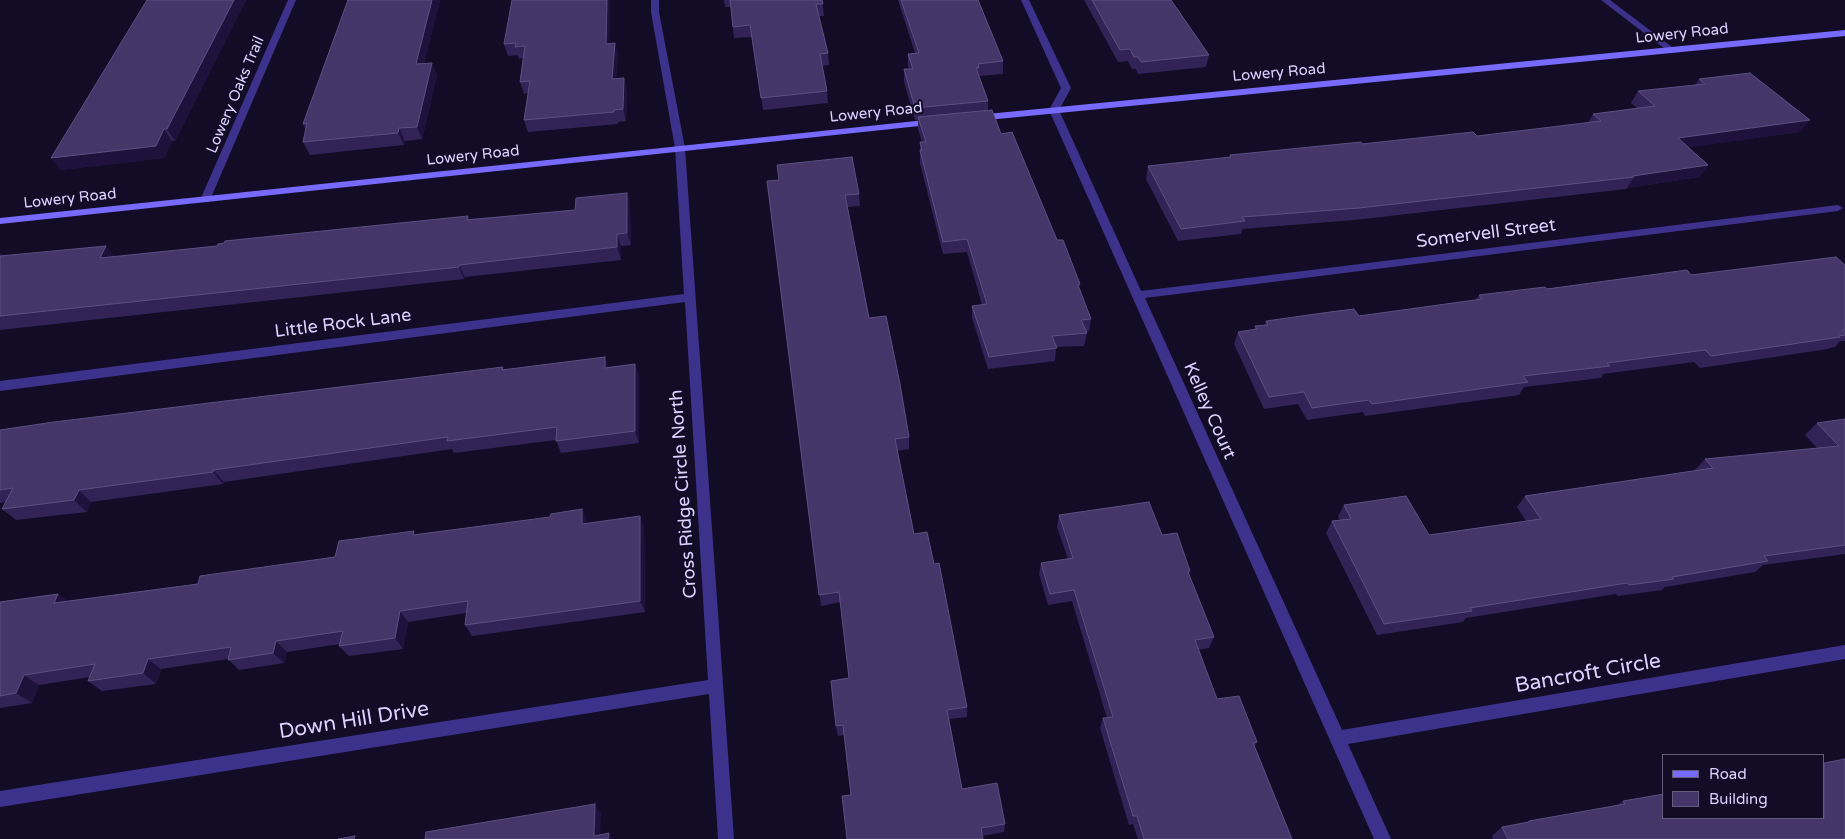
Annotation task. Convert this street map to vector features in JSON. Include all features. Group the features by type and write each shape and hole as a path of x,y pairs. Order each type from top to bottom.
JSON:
{"street":[{"name":"Lowery Oaks Trail","path":"205,200 292,0"},
{"name":"Cross Ridge Circle North","path":"654,0 680,148 726,839"},
{"path":"1025,0 1066,88 1054,110"},
{"path":"1605,0 1672,50"},
{"name":"Lowery Road","path":"965,119 1845,33"},
{"name":"Kelley Court","path":"1054,110 1383,839"},
{"name":"Lowery Road","path":"0,221 946,121"},
{"name":"Somervell Street","path":"1138,294 1838,208"},
{"name":"Little Rock Lane","path":"0,386 690,297"},
{"name":"Bancroft Circle","path":"1337,738 1845,652"},
{"name":"Down Hill Drive","path":"0,799 716,686"}],"building":[{"path":"147,0 234,0 167,129 164,129 156,146 51,158"},
{"path":"348,0 432,0 416,64 432,63 417,127 399,128 398,133 303,142 307,123 303,124"},
{"path":"512,0 607,0 606,44 615,43 612,79 624,78 623,109 614,110 614,112 524,120 530,81 520,82 525,46 515,47 516,43 504,44"},
{"path":"730,0 822,0 823,4 816,4 828,53 820,54 827,91 761,98 750,25 733,27"},
{"path":"901,0 978,0 1003,61 978,64 979,68 976,68 988,101 915,108 904,69 913,69 908,54 919,53"},
{"path":"1092,0 1171,0 1209,55 1141,62 1138,57 1134,57 1130,49 1120,50"},
{"path":"1750,73 1810,120 1678,138 1708,165 1634,177 1359,208 1242,217 1245,221 1181,229 1148,166 1231,157 1230,155 1473,132 1477,136 1601,121 1593,114 1655,106 1638,91 1705,84 1699,79"},
{"path":"992,110 1001,134 1012,132 1057,240 1063,240 1091,319 1081,320 1087,333 1052,336 1057,348 989,357 972,306 987,304 967,239 943,242 920,150 922,150 920,142 926,142 918,117"},
{"path":"852,157 859,194 845,195 869,318 886,316 900,384 909,437 895,439 914,534 927,532 934,564 939,563 967,707 947,710 962,789 997,783 1005,824 981,828 983,839 847,839 842,796 851,795 843,725 836,726 831,681 849,678 839,592 819,595 767,181 779,180 777,165"},
{"path":"627,193 627,233 617,234 617,247 459,265 459,267 0,316 0,256 106,246 100,258 217,246 225,241 468,216 467,220 575,210 576,198"},
{"path":"1836,257 1845,265 1845,330 1842,330 1845,335 1840,337 1711,356 1705,350 1607,363 1610,366 1523,376 1528,382 1372,404 1369,400 1312,408 1304,392 1269,397 1238,332 1257,329 1255,326 1268,325 1266,321 1330,312 1354,309 1359,316 1482,299 1479,295 1545,287 1547,289 1687,270 1691,275"},
{"path":"605,357 605,368 635,364 635,431 556,441 557,427 447,441 448,437 79,490 74,500 2,509 13,488 0,490 0,430 503,367 502,370"},
{"path":"1845,419 1845,545 1764,556 1768,561 1672,577 1674,579 1629,585 1627,583 1470,608 1472,611 1384,624 1332,521 1351,519 1344,505 1406,496 1429,535 1541,519 1525,496 1713,468 1705,459 1839,446 1817,423"},
{"path":"1149,502 1162,535 1177,533 1190,571 1188,572 1214,637 1195,640 1217,699 1239,696 1257,742 1253,743 1292,839 1144,839 1137,816 1133,816 1103,718 1113,717 1074,590 1050,594 1041,563 1073,558 1059,515"},
{"path":"582,509 582,524 640,516 640,601 465,625 468,601 400,611 395,638 339,646 343,631 276,641 273,653 228,660 231,647 148,659 143,673 88,681 95,664 24,675 16,693 0,696 0,602 58,594 54,603 198,584 200,576 335,557 339,541 414,531 413,535 550,517 551,514"},
{"path":"1845,759 1845,839 1508,839 1502,827 1625,804 1623,801 1662,794 1662,819 1825,819 1825,763"},
{"path":"595,804 594,836 609,833 608,839 425,839 426,832"},
{"path":"355,836 354,839 338,839"}]}
